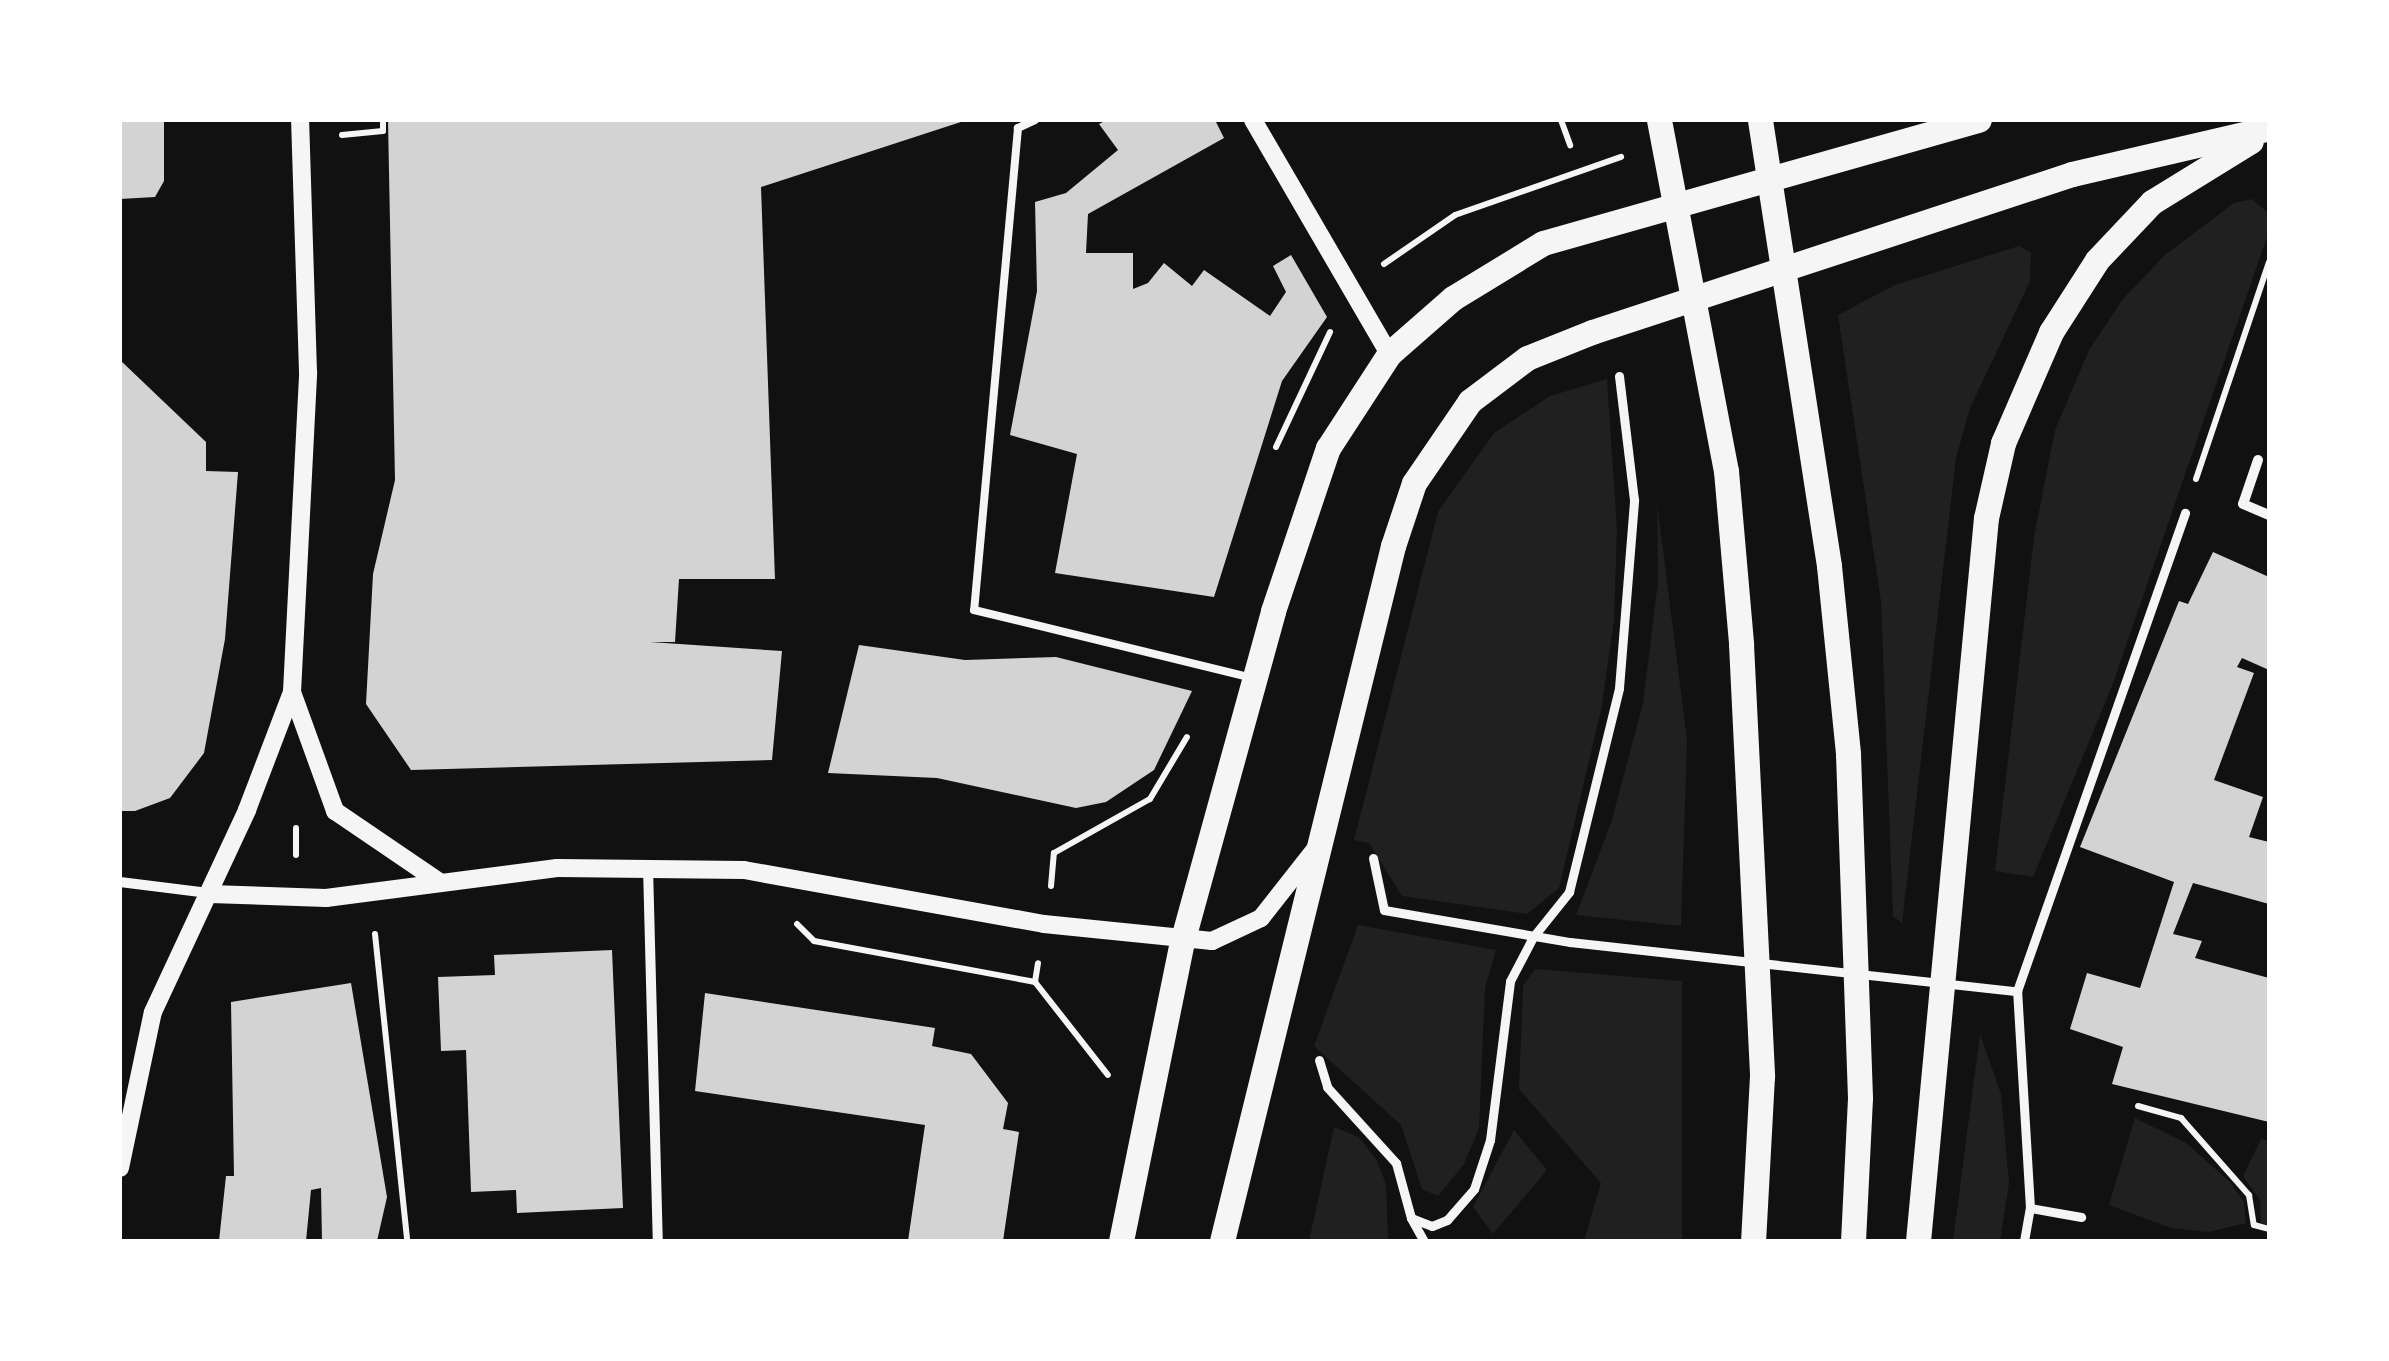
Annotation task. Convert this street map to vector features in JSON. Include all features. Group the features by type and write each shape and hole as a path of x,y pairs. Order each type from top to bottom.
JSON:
{"main road":[{"path":"1659,120 1726,471 1741,644 1762,1076 1753,1241"},
{"path":"1760,120 1829,566 1848,754 1860,1098 1853,1241"},
{"path":"1121,1241 1182,942 1253,678 1328,448 1389,354 1452,298 1544,243 1979,120"},
{"path":"1222,1241 1316,848 1414,483 1470,401 1527,358 1884,232 2072,174 2269,130"},
{"path":"1918,1241 1986,518 2004,443 2058,320 2114,240 2152,202 2269,130"}],"street":[{"path":"1253,120 1389,354"},
{"path":"120,1168 153,1012 210,894 292,692 308,372 301,129"},
{"path":"1411,1218 1432,1226 1447,1220 1474,1188 1490,1140 1510,980 1533,937 1569,892 1618,688 1634,500 1619,376"},
{"path":"2258,460 2243,504 2269,516"},
{"path":"2024,1241 2030,1208 2017,991 2185,514"},
{"path":"292,692 335,811 441,882"},
{"path":"120,882 210,894 371,893 557,868 744,870 1182,942 1212,941 1248,927 1316,848"},
{"path":"1373,858 1384,910 1570,942 2017,991"},
{"path":"648,866 658,1241"},
{"path":"1319,1060 1327,1086 1396,1163 1411,1218 1424,1241"},
{"path":"2030,1208 2081,1217"}],"lane":[{"path":"1035,120 1018,128 974,610 1253,678"}],"path":[{"path":"301,129 383,131 383,120"},
{"path":"1562,120 1570,145"},
{"path":"1355,296 1385,262 1455,215 1562,176"},
{"path":"2185,514 2269,262"},
{"path":"1054,853 1150,799 1183,751"},
{"path":"744,870 814,941 1036,982 1106,1071 1153,1082"},
{"path":"371,893 407,1241"},
{"path":"2138,1106 2181,1118 2249,1196 2254,1225 2269,1229"}],"shaded area":[{"path":"2252,199 2267,212 2269,231 2112,686 2033,877 1995,871 2034,537 2055,430 2089,350 2123,299 2165,255 2234,203"},
{"path":"2019,246 2031,253 2030,281 1970,408 1956,458 1902,923 1893,916 1881,601 1838,315 1895,285"},
{"path":"1607,379 1617,530 1614,621 1601,710 1559,888 1527,914 1402,896 1369,843 1354,840 1438,512 1494,433 1550,396"},
{"path":"1657,503 1687,740 1681,926 1576,915 1611,823 1643,703 1658,582"},
{"path":"1358,925 1496,950 1485,988 1479,1128 1464,1164 1438,1196 1422,1189 1401,1125 1314,1046"},
{"path":"1535,969 1682,981 1682,1241 1584,1241 1601,1183 1519,1089 1523,986"},
{"path":"1980,1034 2001,1094 2009,1183 2000,1241 1953,1241"},
{"path":"2135,1118 2186,1143 2230,1182 2244,1202 2246,1223 2208,1232 2171,1228 2109,1205"},
{"path":"1334,1127 1359,1137 1376,1159 1386,1184 1388,1241 1309,1241"},
{"path":"1514,1130 1547,1170 1493,1234 1473,1207"},
{"path":"2261,1139 2269,1141 2269,1225 2261,1223 2260,1200 2243,1176"}],"building":[{"path":"120,120 164,120 164,181 155,197 120,199"},
{"path":"388,120 967,120 761,187 775,579 679,579 675,642 650,642 782,651 772,760 411,770 366,704 373,574 395,480"},
{"path":"1107,120 1215,120 1224,138 1088,214 1086,253 1133,253 1133,289 1148,283 1164,263 1192,286 1204,270 1270,316 1286,292 1273,266 1291,255 1327,317 1282,381 1214,597 1055,573 1077,454 1010,435 1037,291 1035,202 1066,193 1118,150 1099,124"},
{"path":"120,360 206,442 206,471 238,472 225,639 204,753 170,798 135,811 120,811"},
{"path":"2213,552 2269,577 2269,670 2242,658 2237,667 2254,673 2214,780 2263,797 2249,837 2269,842 2269,904 2193,883 2173,934 2202,941 2195,958 2269,978 2269,1122 2112,1084 2123,1047 2070,1029 2087,973 2140,988 2174,882 2080,847 2179,601 2188,604"},
{"path":"859,645 965,660 1056,657 1192,691 1154,770 1106,802 1076,808 937,778 828,773"},
{"path":"612,950 623,1208 517,1213 516,1190 471,1192 466,1050 441,1051 438,977 495,975 494,955"},
{"path":"351,983 387,1197 377,1241 322,1241 321,1188 311,1190 306,1241 219,1241 226,1176 234,1176 231,1002"},
{"path":"705,993 935,1028 932,1046 971,1054 1008,1103 1003,1129 1019,1132 1003,1241 908,1241 925,1125 695,1091"}]}
